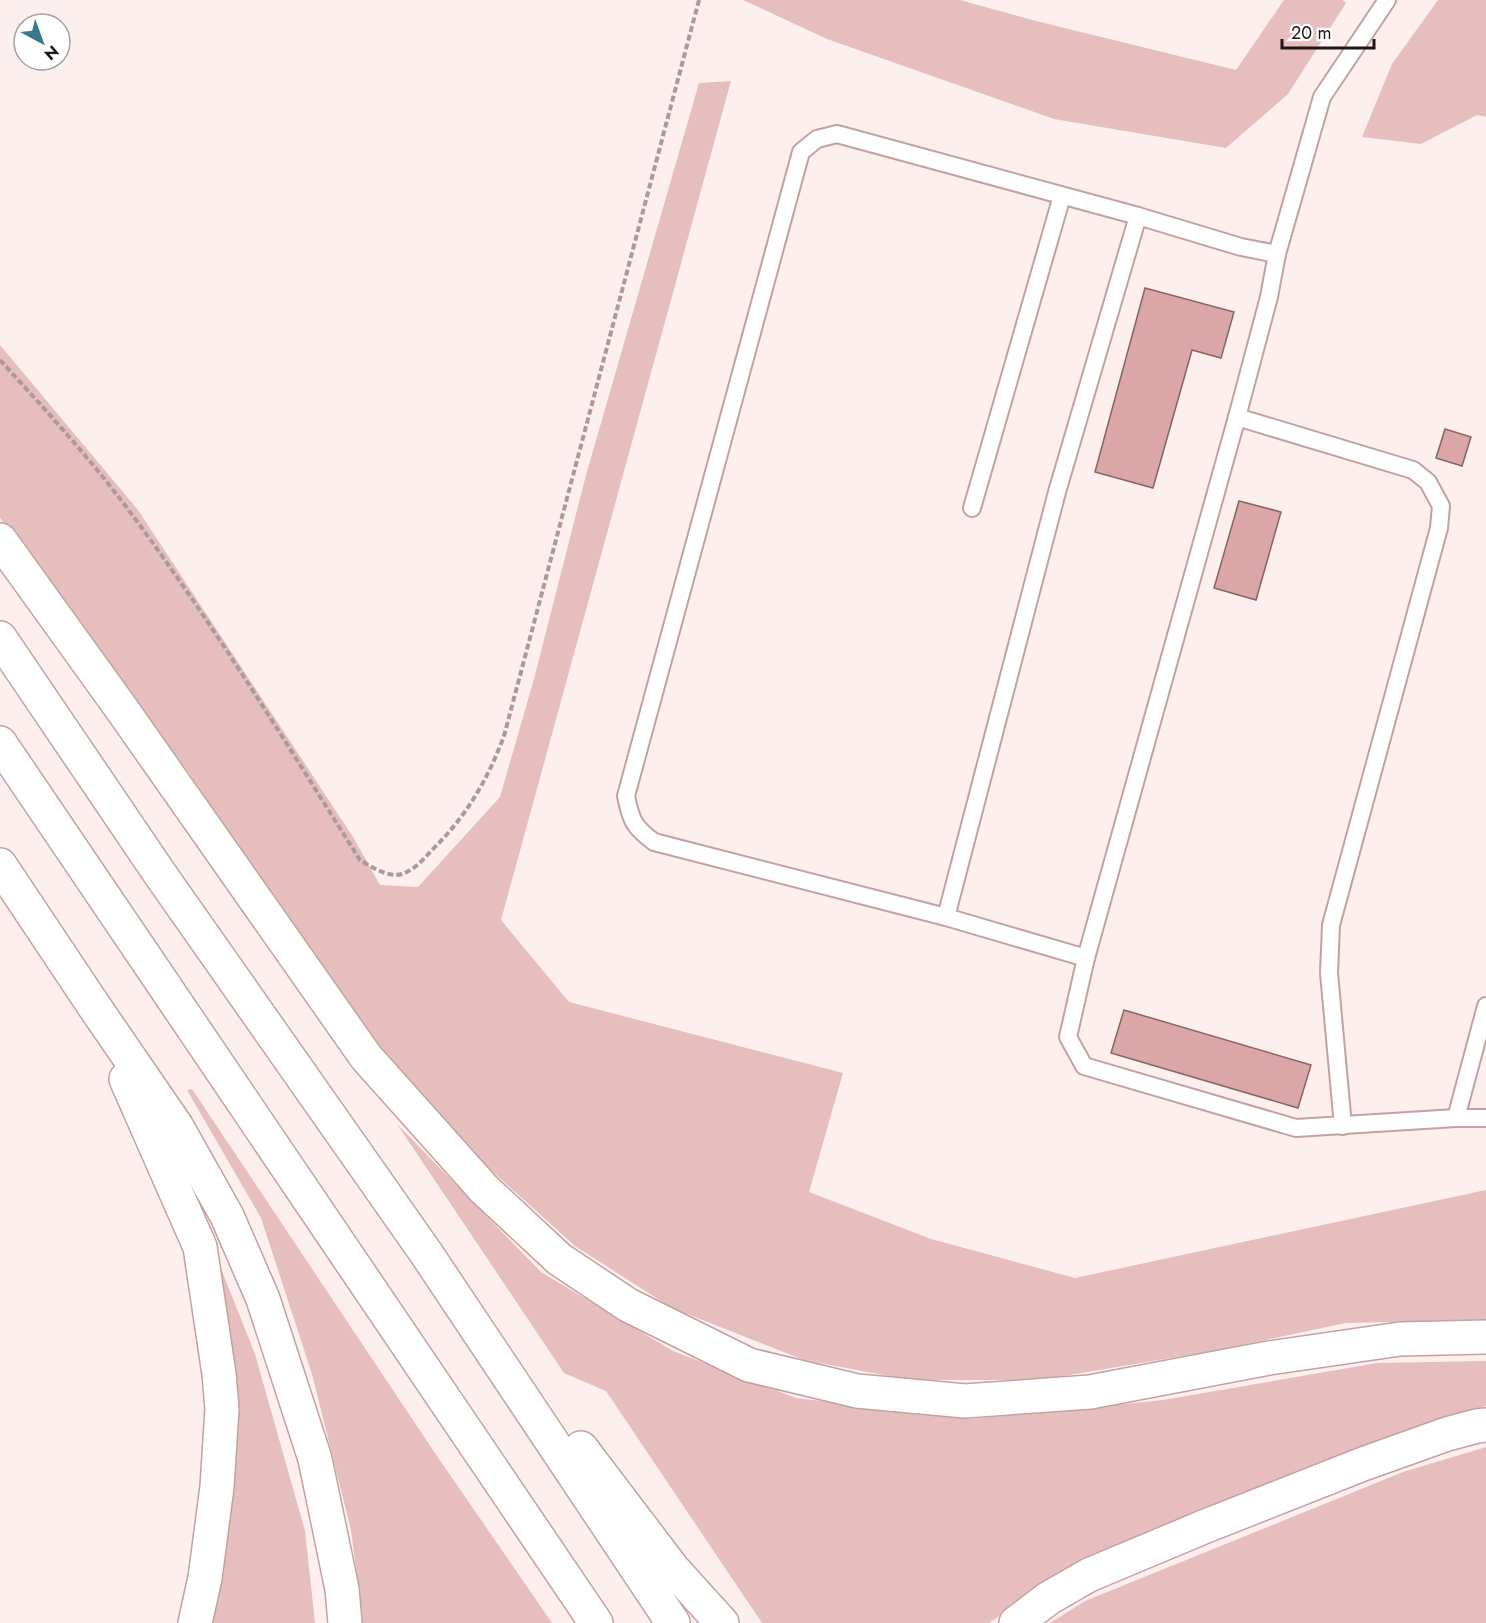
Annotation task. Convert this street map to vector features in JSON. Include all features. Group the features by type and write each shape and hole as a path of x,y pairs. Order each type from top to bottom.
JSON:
{"highway":[{"path":"0,540 122,708 366,1057 484,1189 559,1258 628,1305 749,1365 856,1391 965,1401 1090,1392 1269,1358 1400,1339 1486,1337"},
{"path":"0,638 160,874 426,1253 673,1623"},
{"path":"0,744 596,1623"},
{"path":"0,866 177,1127 227,1216 263,1299 315,1459 342,1589 345,1623"},
{"path":"94,1006 200,1247 222,1409 217,1487 207,1567 195,1623"},
{"path":"426,1253 485,1306 586,1455 673,1569 722,1623"},
{"path":"1016,1623 1049,1598 1089,1575 1363,1464 1447,1434 1486,1425"}],"lane":[{"path":"1387,0 1322,97 1277,254 1269,297 1237,417 1086,958 1068,1037 1084,1066 1296,1128 1486,1118"},
{"path":"1086,958 946,917 654,842 639,830 629,813 626,796 801,152 818,139 837,134 1138,216 1241,247 1277,254"},
{"path":"972,508 1062,196"},
{"path":"946,917 1057,492 1138,216"},
{"path":"1237,417 1413,470 1428,482 1441,506 1439,528 1331,924 1329,973 1343,1126"},
{"path":"1456,1118 1486,1006"}],"path":[{"path":"0,360 45,409 109,486 166,562 211,626 360,860 379,872 401,874 417,865 446,837 475,798 493,766 504,736 699,0"}],"shaded area":[{"path":"743,0 960,0 1236,70 1284,0 1343,0 1346,3 1288,94 1226,148 1054,119 827,39"},
{"path":"1438,0 1486,0 1486,117 1477,115 1421,144 1362,137 1392,64"},
{"path":"731,81 501,920 569,1002 843,1073 809,1192 931,1239 1075,1278 1486,1190 1486,1320 1346,1323 1218,1350 1040,1380 910,1380 804,1360 672,1308 575,1246 471,1152 339,998 189,773 0,518 0,345 138,510 353,837 380,885 418,887 500,797 534,679 586,475 699,83"},
{"path":"192,1089 437,1456 552,1623 363,1623 351,1530 312,1374 261,1218 187,1090"},
{"path":"397,1124 541,1272 673,1351 796,1398 973,1419 1163,1400 1377,1363 1486,1361 1486,1406 1405,1431 1228,1500 1081,1562 989,1623 762,1623 606,1391 564,1373"},
{"path":"212,1246 255,1354 305,1531 315,1623 209,1623 227,1544 229,1495"},
{"path":"1486,1447 1486,1623 1050,1623 1085,1601 1403,1472"}],"building":[{"path":"1145,288 1234,312 1221,358 1192,350 1153,488 1095,472"},
{"path":"1445,429 1471,437 1462,466 1436,458"},
{"path":"1239,501 1281,512 1256,600 1214,588"},
{"path":"1124,1010 1311,1065 1298,1108 1111,1053"}]}
